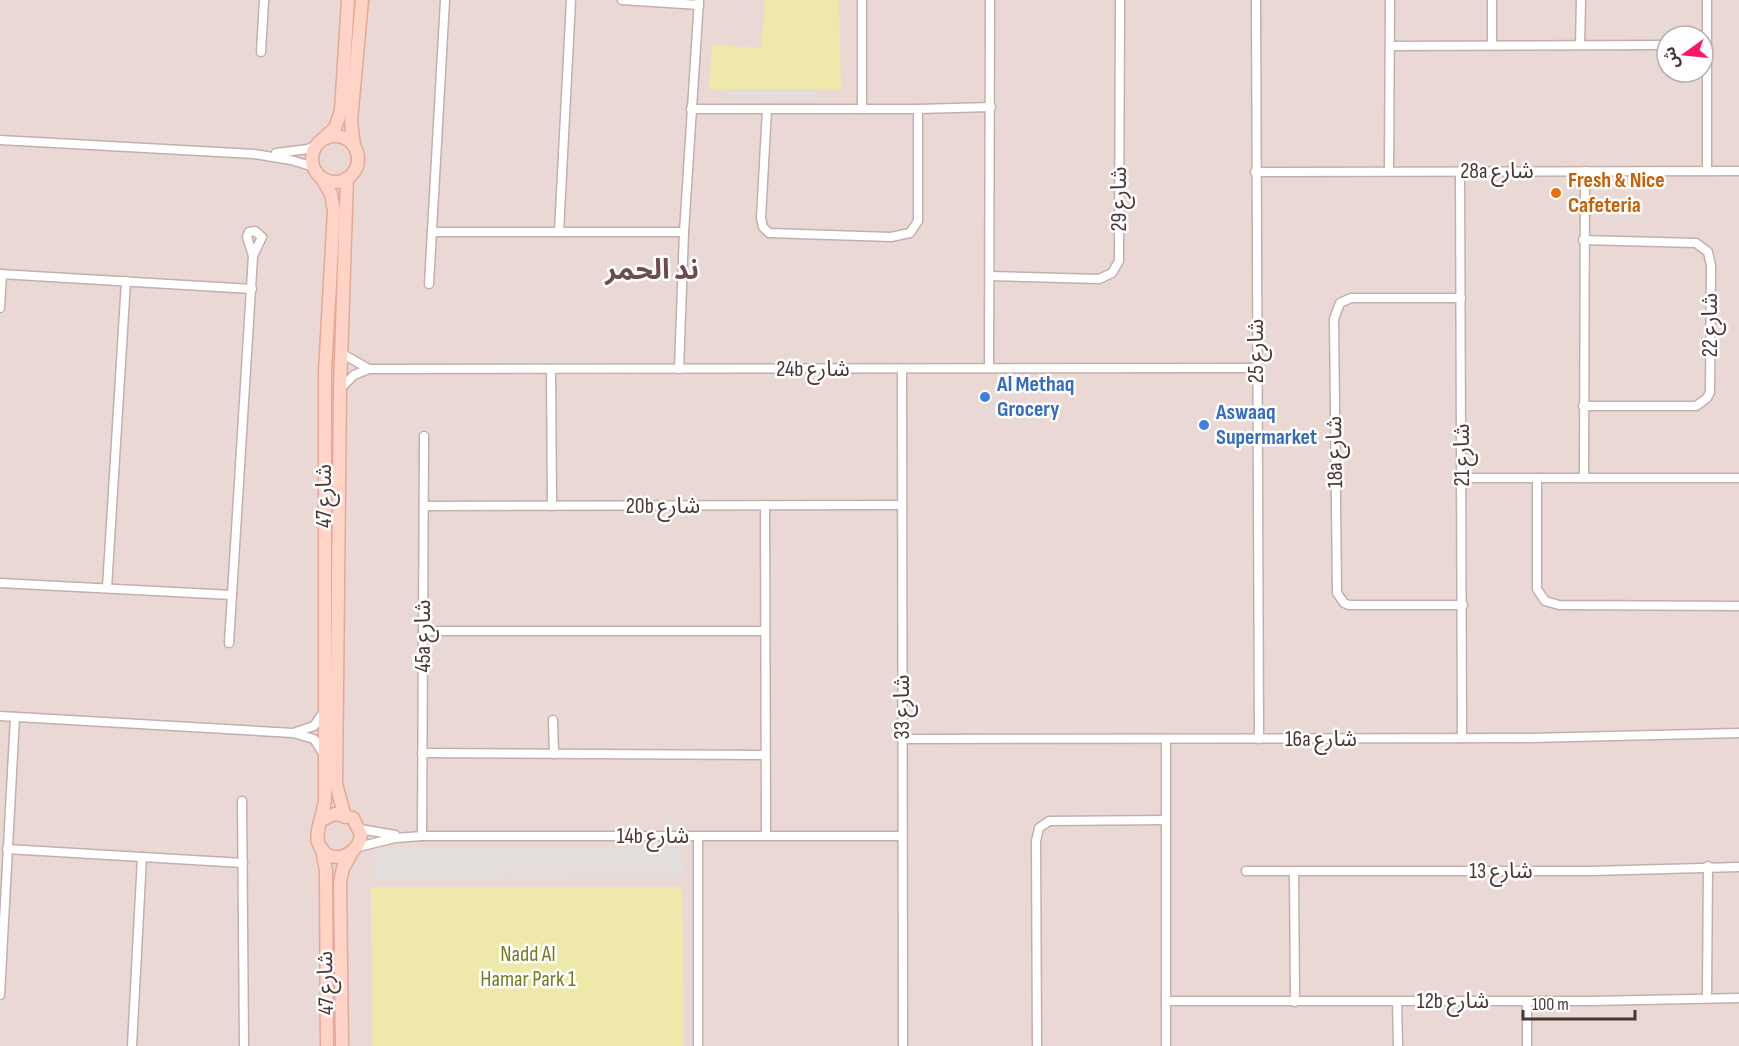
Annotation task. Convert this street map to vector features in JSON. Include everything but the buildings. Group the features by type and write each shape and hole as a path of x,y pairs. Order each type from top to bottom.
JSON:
{"street":[{"path":"261,52 264,0"},
{"path":"317,172 313,152 319,142 335,128 340,111 348,0"},
{"path":"255,154 291,160 336,181 347,178 357,165 351,121 362,0"},
{"path":"429,284 445,0"},
{"path":"559,232 571,0"},
{"path":"622,0 699,2 684,232 679,369"},
{"path":"862,0 862,109"},
{"path":"989,367 990,0"},
{"name":"شارع 29","path":"990,276 1099,279 1112,273 1119,261 1120,0"},
{"name":"شارع 25","path":"1256,0 1258,739"},
{"path":"1389,171 1390,0"},
{"path":"1492,0 1492,45"},
{"path":"1581,0 1581,44"},
{"path":"1706,24 1707,0"},
{"path":"1390,46 1655,45"},
{"path":"1706,84 1707,171"},
{"path":"691,109 918,109 991,106"},
{"path":"766,109 761,210 763,227 769,233 891,237 910,233 918,221 918,109"},
{"path":"0,140 255,154 296,152 336,136 343,137 354,146"},
{"name":"شارع 21","path":"1460,171 1462,738"},
{"path":"1584,478 1585,171"},
{"name":"28a شارع","path":"1255,172 1739,171"},
{"name":"شارع 47","path":"317,172 332,194 334,211 325,372 323,819"},
{"name":"شارع 47","path":"345,817 336,784 340,389 347,178"},
{"path":"432,232 684,232"},
{"name":"شارع 22","path":"1583,240 1696,243 1708,252 1711,266 1710,392 1707,398 1696,406 1583,406"},
{"path":"229,644 253,256"},
{"path":"0,308 1,274 252,289"},
{"path":"107,588 126,281"},
{"name":"18a شارع","path":"1461,298 1351,298 1340,303 1334,320 1337,593 1344,603 1349,605 1463,605"},
{"name":"24b شارع","path":"341,353 369,369 1256,368"},
{"path":"340,389 354,375 369,369"},
{"path":"551,369 552,506"},
{"name":"شارع 33","path":"902,369 903,1046"},
{"name":"45a شارع","path":"422,836 424,436"},
{"path":"1462,478 1739,478"},
{"path":"1537,478 1537,590 1545,602 1559,605 1739,606"},
{"path":"765,505 766,836"},
{"name":"20b شارع","path":"424,506 902,505"},
{"path":"0,583 232,595"},
{"path":"424,632 765,631"},
{"path":"293,733 314,726 321,718 324,709"},
{"path":"0,716 293,733 314,739 323,755"},
{"path":"0,995 15,717"},
{"path":"553,720 554,754"},
{"name":"16a شارع","path":"902,739 1462,738 1739,733"},
{"path":"1166,740 1166,1046"},
{"path":"422,753 765,755"},
{"path":"242,801 244,1046"},
{"path":"335,814 345,817 353,818 360,829 354,850 332,856 322,849 317,833 323,819 335,814"},
{"path":"1037,1046 1036,841 1039,828 1049,821 1166,820"},
{"name":"14b شارع","path":"360,829 404,836 902,836"},
{"name":"14b شارع","path":"354,850 404,836"},
{"path":"698,836 698,1046"},
{"path":"7,849 243,863"},
{"name":"شارع 47","path":"322,849 326,871 327,1046"},
{"name":"شارع 47","path":"342,1045 340,882 343,868 354,850"},
{"path":"132,1046 142,857"},
{"path":"1707,996 1708,866"},
{"name":"شارع 13","path":"1246,871 1591,871 1708,866 1739,867"},
{"path":"1294,871 1295,1002"},
{"name":"12b شارع","path":"1166,1001 1527,1001 1707,996 1739,998"},
{"path":"1397,1001 1398,1046"},
{"path":"1527,1001 1527,1046"}],"shaded area":[{"name":"ند الحمر","path":"0,0 1739,0 1739,1046 0,1046"},
{"path":"726,91 817,91 819,101 729,102"},
{"path":"382,848 678,848 686,868 678,878 375,879 373,852"}],"green space":[{"path":"765,0 839,0 841,89 709,89 712,45 761,48"},
{"name":"Nadd Al Hamar Park 1","path":"371,887 682,887 684,1046 372,1046"}],"place":[{"name":"Fresh & Nice Cafeteria","path":"1556,193"},
{"name":"Al Methaq Grocery","path":"985,397"},
{"name":"Aswaaq Supermarket","path":"1204,425"}],"district":[{"name":"ند الحمر","path":"652,270"}]}
